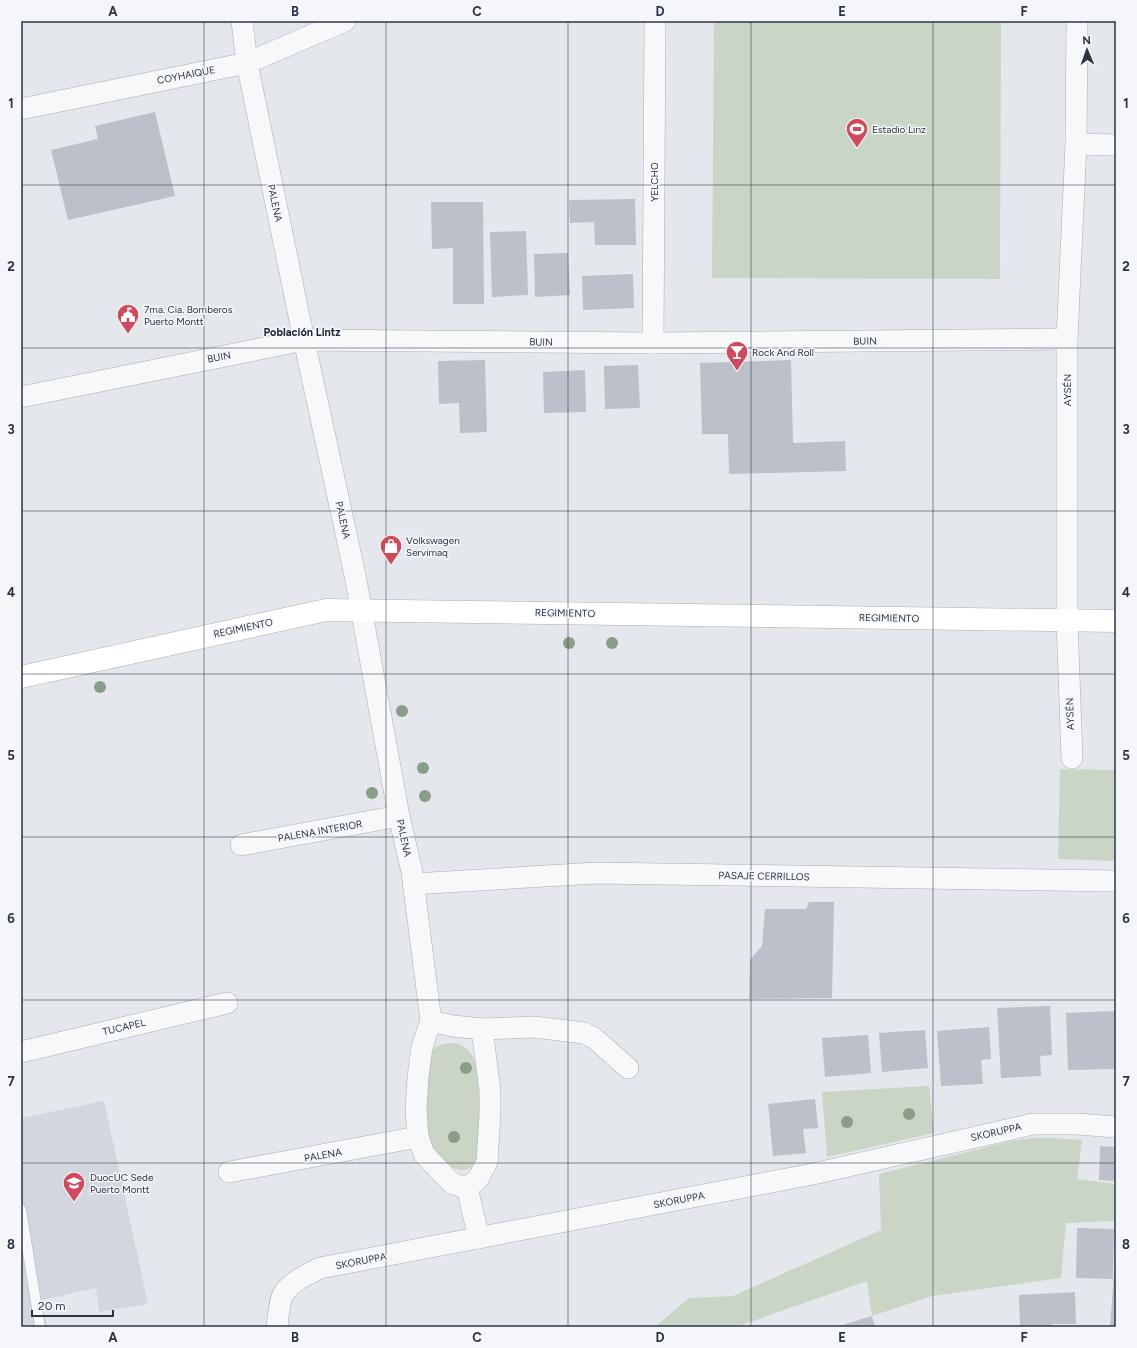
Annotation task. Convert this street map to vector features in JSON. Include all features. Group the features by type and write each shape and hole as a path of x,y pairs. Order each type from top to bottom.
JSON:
{"main road":[{"name":"REGIMIENTO","path":"21,677 330,610 1116,621"}],"street":[{"name":"PALENA","path":"242,21 247,64 304,340 355,575 360,610 413,884 430,1021 422,1047 418,1077 416,1111 418,1138 424,1154 437,1168 454,1184 467,1188"},
{"name":"COYHAIQUE","path":"21,108 247,64 345,21"},
{"name":"YELCHO","path":"653,343 656,21"},
{"name":"AYSÉN","path":"1072,758 1067,620 1066,339 1076,144 1077,21"},
{"path":"1076,144 1116,145"},
{"name":"BUIN","path":"21,397 304,340 653,343 1066,339"},
{"name":"PALENA INTERIOR","path":"241,845 399,816"},
{"name":"PASAJE CERRILLOS","path":"413,884 596,873 1116,881"},
{"name":"TUCAPEL","path":"21,1052 227,1003"},
{"path":"430,1021 453,1026 482,1029 534,1027 584,1033 594,1038 628,1068"},
{"path":"479,1238 467,1188 478,1179 487,1162 488,1154 490,1091 482,1029"},
{"name":"SKORUPPA","path":"277,1327 283,1294 297,1280 320,1268 812,1174 1033,1124 1077,1124 1116,1127"},
{"name":"PALENA","path":"229,1172 418,1138"}],"lane":[{"path":"21,1209 23,1231 40,1327"}],"shaded area":[{"name":"DuocUC Sede Puerto Montt","path":"104,1101 148,1304 99,1312 96,1288 42,1300 47,1327 21,1327 21,1118"}],"green space":[{"name":"Estadio Linz","path":"714,21 1001,21 1000,279 712,278"},
{"path":"1060,769 1116,770 1116,861 1058,859"},
{"path":"453,1043 459,1044 471,1054 474,1058 479,1073 480,1150 475,1162 470,1168 464,1170 450,1167 437,1156 432,1149 429,1142 426,1115 427,1083 430,1057 433,1050 437,1047"},
{"path":"929,1086 934,1133 827,1157 822,1092"},
{"path":"1032,1138 1082,1140 1077,1179 1116,1184 1116,1221 1066,1223 1061,1278 932,1296 872,1316 867,1281 736,1327 655,1327 689,1298 733,1296 881,1230 879,1174 1011,1141"}],"building":[{"path":"155,112 175,196 68,220 51,150 98,139 95,126"},
{"path":"635,199 636,245 595,245 594,222 570,223 569,200"},
{"path":"431,202 483,202 484,304 453,304 453,248 432,249"},
{"path":"526,231 528,295 492,297 490,232"},
{"path":"568,253 570,295 535,297 534,254"},
{"path":"633,274 634,308 583,310 582,276"},
{"path":"485,360 487,432 460,433 459,403 439,404 438,361"},
{"path":"791,360 793,443 845,441 846,471 729,474 728,434 702,434 700,363"},
{"path":"638,365 640,408 605,409 604,366"},
{"path":"585,370 586,412 544,413 543,372"},
{"path":"809,902 834,902 832,998 749,999 750,960 762,946 765,909 806,909"},
{"path":"1050,1006 1052,1055 1040,1056 1041,1076 1001,1078 997,1008"},
{"path":"1116,1011 1116,1069 1068,1070 1066,1013"},
{"path":"989,1027 991,1059 981,1060 983,1084 941,1086 937,1031"},
{"path":"925,1030 928,1068 882,1072 879,1033"},
{"path":"868,1035 871,1073 825,1077 822,1038"},
{"path":"815,1099 818,1128 803,1129 806,1153 773,1156 768,1104"},
{"path":"1100,1146 1116,1147 1116,1181 1099,1180"},
{"path":"1077,1228 1114,1229 1113,1279 1076,1278"},
{"path":"1115,1261 1116,1327 1110,1327"},
{"path":"1075,1292 1076,1324 1052,1324 1052,1327 1020,1327 1019,1295"},
{"path":"872,1316 875,1327 836,1327"}],"place":[{"name":"Estadio Linz","path":"857,148"},
{"name":"7ma. Cia. Bomberos Puerto Montt","path":"128,334"},
{"name":"Rock And Roll","path":"737,372"},
{"name":"Volkswagen Servimaq","path":"391,566"},
{"name":"DuocUC Sede Puerto Montt","path":"74,1202"}],"district":[{"name":"Población Lintz","path":"302,332"}]}
